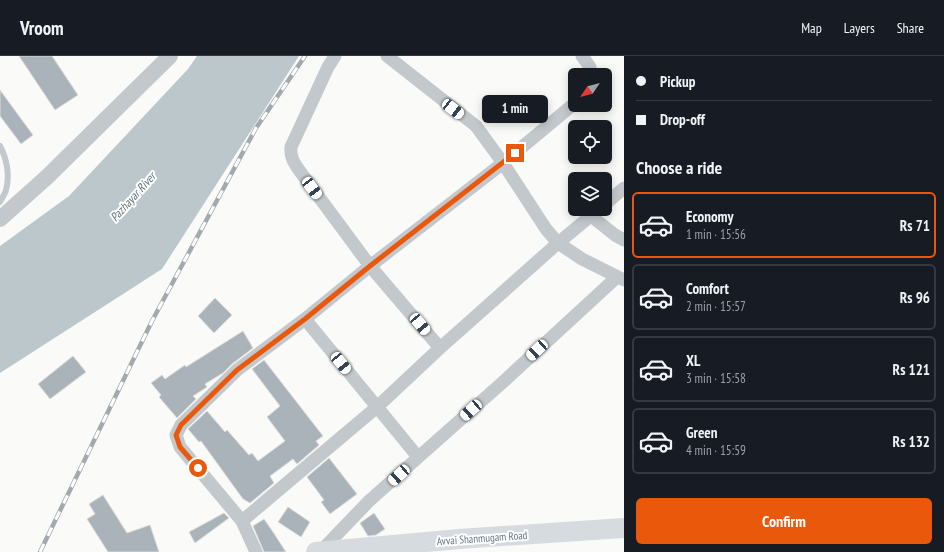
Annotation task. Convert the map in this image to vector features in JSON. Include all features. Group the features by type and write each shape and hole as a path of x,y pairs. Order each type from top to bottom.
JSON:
{"main road":[{"name":"Avvai Shanmugam Road","path":"322,552 399,548 458,539 624,528"}],"street":[{"path":"0,219 47,177 170,56"},
{"path":"335,56 292,148 292,158 299,170 370,266 440,348"},
{"path":"322,552 369,501 620,279 582,259 558,243 546,229 503,163 476,126 387,56"},
{"path":"582,56 590,68"},
{"path":"256,552 242,521 180,447 176,435 181,425 237,370 305,319 370,266 503,163 568,109"},
{"path":"612,198 624,188"},
{"path":"242,521 377,407 440,348 590,216"},
{"path":"598,216 615,235 624,240"},
{"path":"305,319 418,457"}],"lane":[{"path":"0,146 4,153 8,172 6,190 0,202"}],"water":[{"name":"Pazhayar River","path":"197,56 299,56 162,269 0,373 0,246 69,196 188,69"}],"building":[{"path":"19,56 52,56 78,95 55,110"},
{"path":"0,90 33,135 21,144 0,116"},
{"path":"215,298 232,315 214,333 198,316"},
{"path":"243,331 253,348 223,373 205,384 207,387 193,396 196,399 177,418 159,397 161,395 151,383 162,375 165,379 185,365 186,367"},
{"path":"73,356 86,372 50,399 38,384"},
{"path":"264,360 323,436 316,441 319,445 297,464 293,459 270,476 274,483 250,503 243,499 201,441 199,442 188,429 207,411 225,432 227,430 249,455 252,453 258,461 285,441 267,417 280,406 252,369"},
{"path":"329,458 357,494 330,514 321,502 324,500 307,477"},
{"path":"103,495 127,533 150,525 159,552 108,552 87,519 95,514 89,504"},
{"path":"288,507 310,522 301,537 278,522"},
{"path":"224,513 229,518 195,543 189,532"},
{"path":"374,513 385,529 376,535 368,536 360,523"},
{"path":"264,519 286,552 264,552 253,526"}],"railway":[{"path":"40,552 152,321 256,128 305,56"}],"route":[{"path":"198,468 180,447 176,435 181,425 192,414 237,370 305,319 370,266 515,153"}]}
